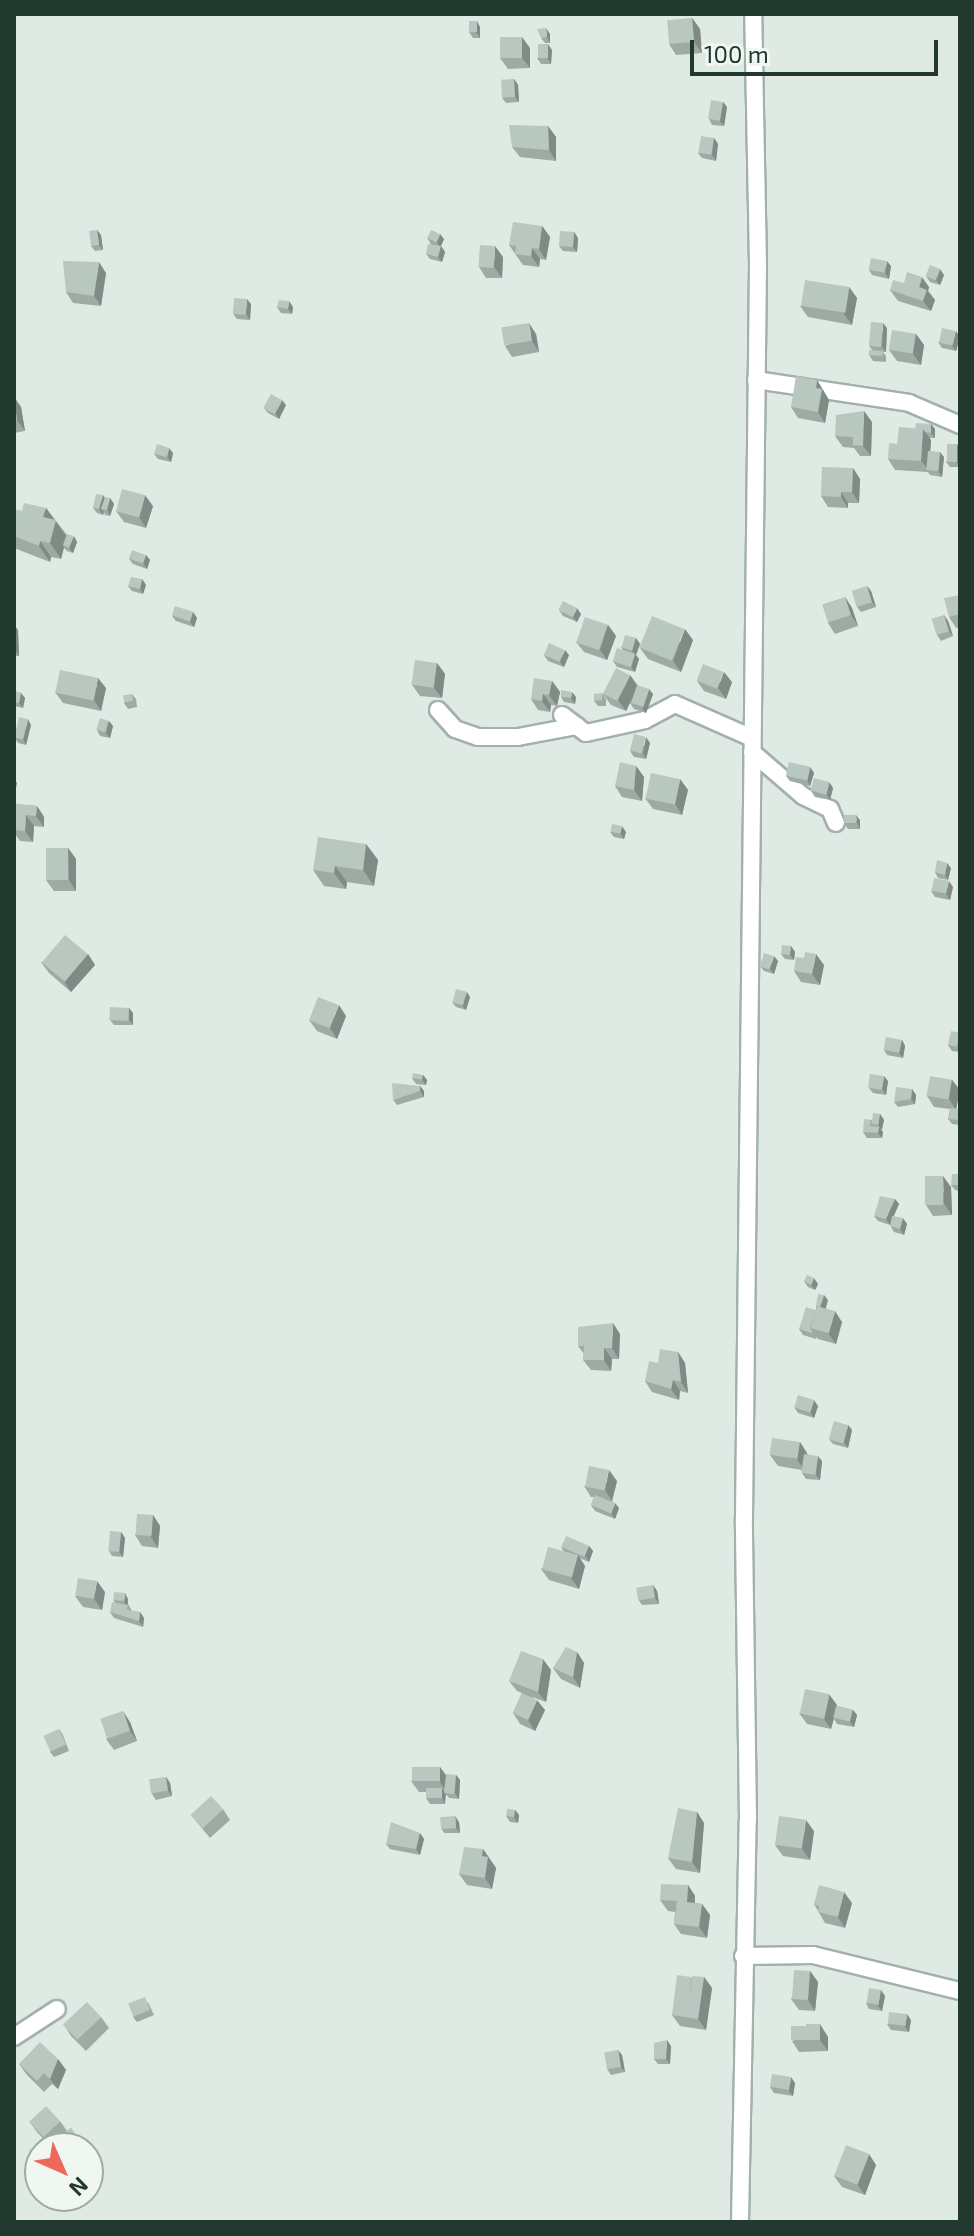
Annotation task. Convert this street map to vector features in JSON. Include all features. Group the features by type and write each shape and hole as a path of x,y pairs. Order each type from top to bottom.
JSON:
{"street":[{"path":"740,2222 756,380 753,14"},
{"path":"756,380 909,403 960,425"},
{"path":"562,715 586,733 610,730 675,704 752,745 803,796 830,809 836,823"},
{"path":"438,710 455,729 478,737 518,737 577,726"},
{"path":"743,1956 813,1955 960,1991"},
{"path":"14,2037 57,2009"}],"building":[{"path":"692,18 694,42 669,44 667,20"},
{"path":"469,21 477,21 477,32 469,32"},
{"path":"546,28 547,37 541,38 537,29"},
{"path":"500,37 522,37 522,58 500,58"},
{"path":"538,44 548,44 548,58 538,58"},
{"path":"514,79 515,97 502,98 501,80"},
{"path":"711,100 723,102 720,121 708,119"},
{"path":"509,125 548,126 549,150 512,147"},
{"path":"701,136 714,138 711,155 698,153"},
{"path":"513,222 542,226 539,249 532,248 531,256 515,254 516,246 509,245"},
{"path":"97,230 99,245 91,246 89,231"},
{"path":"431,230 440,234 436,242 427,238"},
{"path":"560,231 574,232 573,247 559,246"},
{"path":"428,244 441,246 438,257 426,254"},
{"path":"480,245 495,246 493,268 478,267"},
{"path":"871,258 887,261 884,273 869,270"},
{"path":"63,261 99,262 94,296 66,292"},
{"path":"930,265 940,269 936,280 926,276"},
{"path":"907,272 922,277 919,287 927,290 923,301 890,290 893,280 904,283"},
{"path":"805,280 849,287 845,313 801,306"},
{"path":"234,298 247,299 246,315 233,314"},
{"path":"279,300 289,301 288,309 277,307"},
{"path":"871,322 883,323 881,347 869,346"},
{"path":"529,323 532,341 504,345 501,327"},
{"path":"942,328 956,331 953,346 939,343"},
{"path":"892,330 916,334 913,354 889,350"},
{"path":"869,350 883,351 883,356 869,355"},
{"path":"796,376 817,380 816,388 822,389 818,412 791,407"},
{"path":"271,394 282,400 275,414 263,408"},
{"path":"864,411 863,446 853,445 853,437 835,436 836,415"},
{"path":"916,423 931,424 931,433 915,429"},
{"path":"899,427 923,429 921,461 888,459 889,443 897,444"},
{"path":"157,444 169,448 167,457 154,454"},
{"path":"947,444 957,444 957,462 947,462"},
{"path":"928,451 940,452 938,471 926,470"},
{"path":"822,467 853,468 852,492 841,492 841,497 821,496"},
{"path":"122,489 145,495 139,517 116,511"},
{"path":"96,494 103,495 99,509 93,508"},
{"path":"105,497 110,498 107,510 101,509"},
{"path":"24,503 46,508 43,517 56,520 50,543 40,541 39,546 14,536 14,510 22,511"},
{"path":"67,534 74,536 69,548 63,545"},
{"path":"132,550 146,555 143,564 129,558"},
{"path":"131,577 142,579 140,589 128,586"},
{"path":"867,586 872,602 857,607 852,591"},
{"path":"960,595 960,614 949,617 944,598"},
{"path":"845,597 851,615 828,622 822,604"},
{"path":"563,601 577,608 573,617 558,610"},
{"path":"175,606 193,612 190,621 172,616"},
{"path":"944,615 949,631 937,635 932,619"},
{"path":"652,616 684,629 672,661 639,648"},
{"path":"585,617 608,625 599,650 576,643"},
{"path":"625,635 636,638 632,650 622,648"},
{"path":"549,643 565,650 559,662 544,655"},
{"path":"617,648 635,654 631,667 613,661"},
{"path":"415,660 437,663 433,688 412,685"},
{"path":"703,664 724,672 717,689 697,681"},
{"path":"616,668 630,675 617,701 603,694"},
{"path":"60,670 98,678 93,701 55,692"},
{"path":"534,678 552,681 549,695 543,694 542,701 531,699"},
{"path":"637,685 649,689 643,707 631,703"},
{"path":"561,690 572,692 571,698 561,697"},
{"path":"14,691 21,693 19,703 14,702"},
{"path":"602,693 602,700 594,701 594,694"},
{"path":"132,694 133,701 124,702 123,695"},
{"path":"19,717 28,719 23,739 14,737"},
{"path":"100,718 109,721 105,732 96,729"},
{"path":"634,734 646,737 642,753 630,750"},
{"path":"620,762 636,766 634,790 615,786"},
{"path":"789,762 810,767 807,781 786,776"},
{"path":"651,773 680,779 675,805 646,798"},
{"path":"814,778 829,782 826,795 811,791"},
{"path":"14,804 37,806 36,816 26,815 25,831 14,830"},
{"path":"844,815 856,815 856,823 844,823"},
{"path":"612,824 622,826 620,834 610,832"},
{"path":"318,837 366,844 363,870 335,866 334,873 313,870"},
{"path":"46,848 68,848 68,880 46,880"},
{"path":"937,860 947,863 945,875 935,872"},
{"path":"934,878 949,881 946,894 932,891"},
{"path":"65,935 88,954 65,982 42,963"},
{"path":"782,945 791,946 790,955 781,954"},
{"path":"805,952 816,954 812,974 794,971 796,957 804,958"},
{"path":"764,953 774,956 769,969 760,966"},
{"path":"456,989 467,992 463,1005 452,1003"},
{"path":"318,997 339,1005 330,1028 309,1020"},
{"path":"110,1007 129,1008 128,1021 109,1020"},
{"path":"951,1031 960,1033 957,1047 948,1045"},
{"path":"886,1037 902,1040 899,1053 884,1050"},
{"path":"413,1073 423,1075 422,1080 412,1078"},
{"path":"870,1074 884,1076 882,1090 868,1088"},
{"path":"930,1076 952,1080 948,1100 927,1096"},
{"path":"392,1083 420,1086 420,1091 393,1100"},
{"path":"896,1087 912,1089 911,1099 894,1102"},
{"path":"950,1108 960,1109 959,1120 949,1119"},
{"path":"873,1113 880,1114 878,1125 871,1124"},
{"path":"864,1119 871,1120 870,1126 879,1127 878,1133 863,1132"},
{"path":"952,1174 958,1174 958,1185 951,1185"},
{"path":"925,1176 943,1176 943,1205 925,1205"},
{"path":"880,1196 895,1199 886,1219 874,1216"},
{"path":"892,1216 903,1218 900,1229 890,1226"},
{"path":"807,1275 814,1278 811,1285 804,1281"},
{"path":"818,1294 824,1295 820,1307 816,1306"},
{"path":"817,1306 835,1311 829,1333 811,1328"},
{"path":"806,1307 816,1310 810,1328 812,1333 799,1329"},
{"path":"613,1323 612,1348 604,1348 604,1360 583,1360 584,1346 578,1346 578,1327"},
{"path":"660,1349 678,1352 681,1382 673,1380 671,1389 645,1381 649,1361 658,1363"},
{"path":"798,1395 814,1400 810,1412 794,1407"},
{"path":"834,1421 848,1425 843,1443 829,1439"},
{"path":"772,1438 800,1442 797,1459 770,1455"},
{"path":"804,1454 818,1456 815,1475 801,1473"},
{"path":"589,1466 609,1470 605,1490 585,1487"},
{"path":"595,1495 615,1503 611,1513 591,1505"},
{"path":"137,1514 153,1515 151,1536 136,1535"},
{"path":"110,1531 121,1532 119,1552 108,1551"},
{"path":"566,1536 589,1546 584,1557 561,1547"},
{"path":"548,1547 578,1555 572,1577 542,1569"},
{"path":"78,1578 97,1581 94,1599 75,1596"},
{"path":"653,1585 655,1598 638,1600 636,1588"},
{"path":"114,1592 125,1593 124,1601 113,1600"},
{"path":"112,1602 128,1605 127,1610 140,1612 139,1621 110,1612"},
{"path":"566,1647 577,1652 573,1677 553,1668"},
{"path":"521,1651 543,1659 538,1692 509,1681"},
{"path":"805,1689 829,1694 824,1719 800,1713"},
{"path":"522,1693 537,1700 528,1720 513,1713"},
{"path":"836,1706 853,1710 850,1722 833,1718"},
{"path":"123,1711 130,1731 107,1739 100,1719"},
{"path":"59,1729 66,1745 50,1751 43,1736"},
{"path":"412,1767 440,1767 440,1781 412,1781"},
{"path":"446,1774 456,1775 454,1794 444,1793"},
{"path":"166,1777 168,1791 151,1793 149,1779"},
{"path":"426,1788 442,1788 442,1798 426,1798"},
{"path":"211,1796 223,1809 203,1828 191,1815"},
{"path":"678,1808 697,1812 692,1862 668,1858"},
{"path":"507,1809 515,1810 514,1817 506,1816"},
{"path":"455,1816 456,1828 441,1829 440,1817"},
{"path":"779,1816 806,1820 802,1848 775,1845"},
{"path":"391,1822 420,1833 416,1849 386,1844"},
{"path":"464,1847 483,1849 482,1856 488,1857 485,1878 459,1874"},
{"path":"661,1884 688,1885 687,1902 702,1904 699,1927 674,1924 677,1901 660,1900"},
{"path":"819,1885 844,1892 838,1917 818,1912 819,1906 814,1904"},
{"path":"794,1970 810,1971 808,2000 792,1999"},
{"path":"677,1975 691,1977 690,1995 692,1976 704,1977 698,2019 672,2015"},
{"path":"869,1988 881,1990 879,2005 867,2003"},
{"path":"145,1997 150,2010 133,2017 128,2003"},
{"path":"87,2002 101,2017 77,2040 63,2025"},
{"path":"889,2012 907,2014 906,2026 888,2024"},
{"path":"791,2026 820,2026 820,2040 791,2040"},
{"path":"667,2040 666,2059 654,2059 654,2043"},
{"path":"40,2042 58,2059 50,2079 44,2073 37,2081 19,2064"},
{"path":"618,2050 621,2067 607,2069 604,2052"},
{"path":"772,2074 791,2077 789,2090 770,2087"},
{"path":"46,2106 60,2121 49,2132 39,2132 29,2122"},
{"path":"846,2145 869,2154 858,2185 834,2176"}]}
